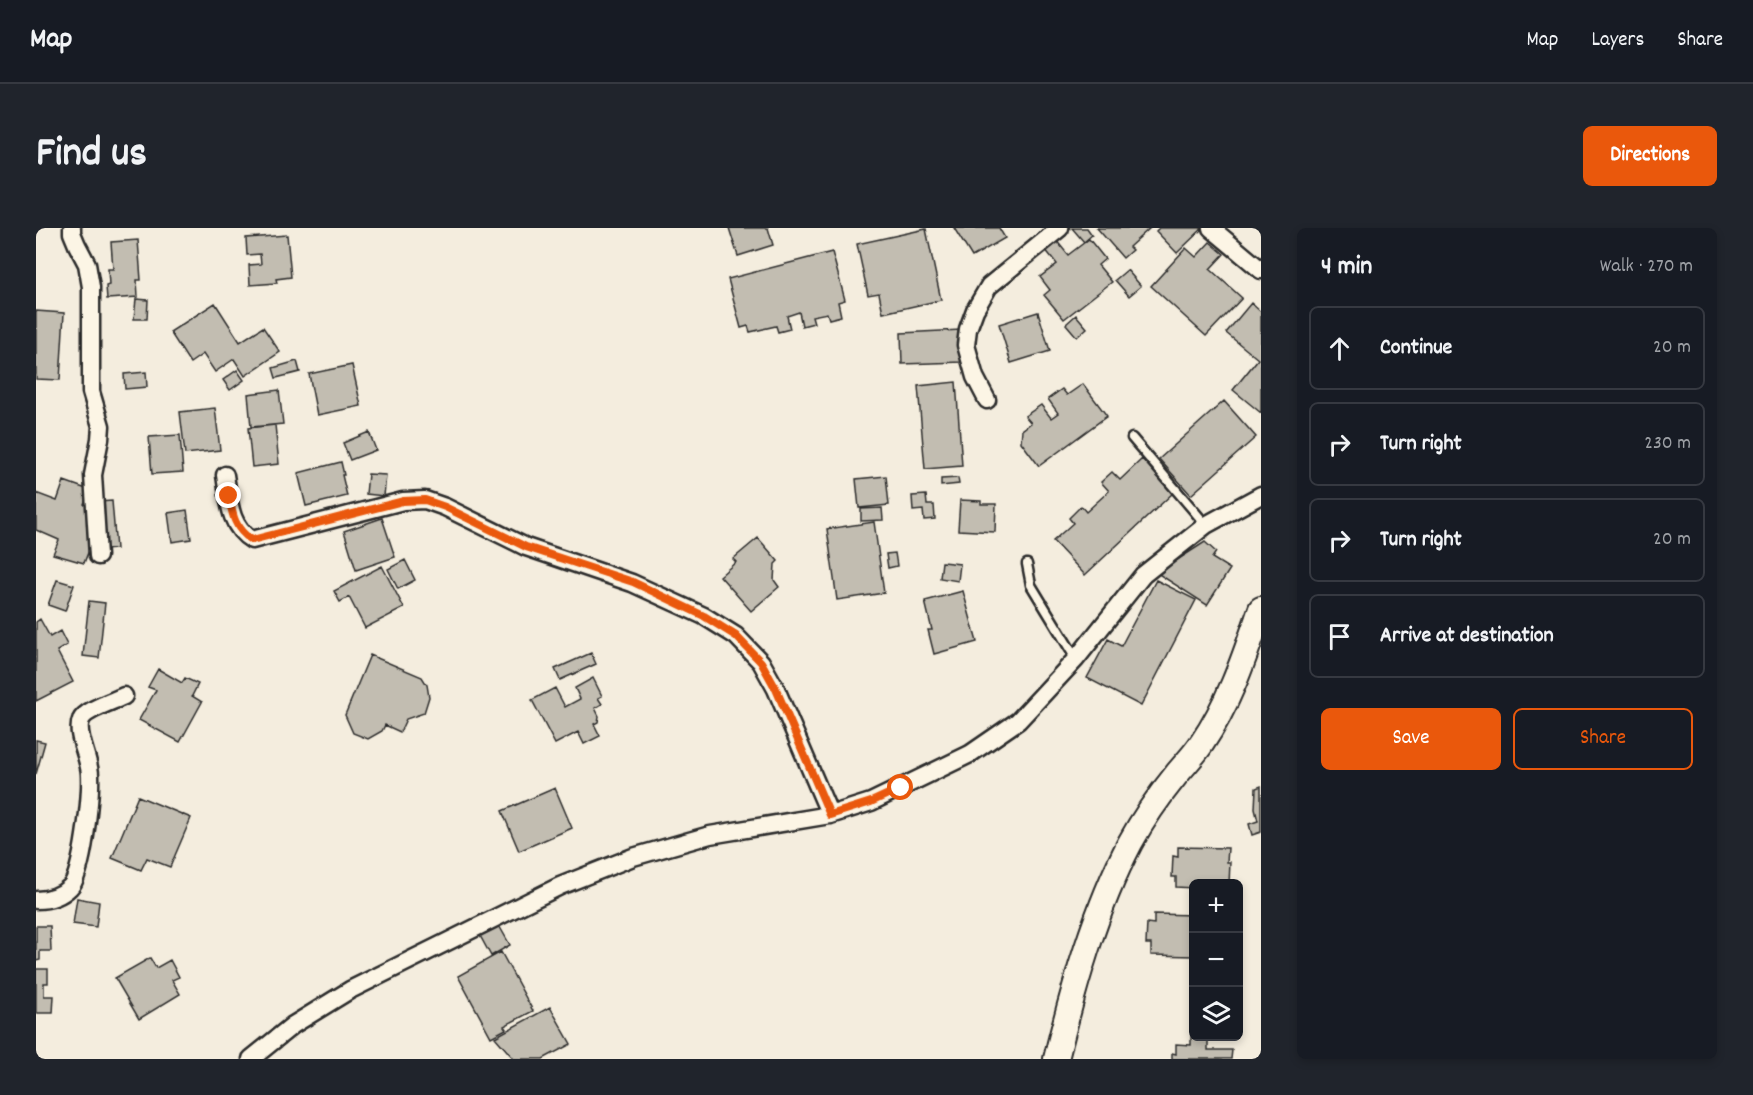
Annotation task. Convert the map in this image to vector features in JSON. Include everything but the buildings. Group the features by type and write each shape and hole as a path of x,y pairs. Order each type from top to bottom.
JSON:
{"main road":[{"path":"1056,1059 1069,1007 1112,881 1130,843 1147,815 1202,744 1223,707 1243,662 1261,609"}],"street":[{"path":"72,228 72,233 87,264 91,287 91,392 101,426 93,475 98,556"},
{"path":"987,400 975,377 966,345 968,329 975,310 989,286 1060,228"},
{"path":"1211,228 1261,270"},
{"path":"225,475 232,517 239,530 252,540 403,501 425,500 445,507 526,547 633,582 704,616 736,636 761,662 776,689 830,815"},
{"path":"251,1059 293,1025 350,990 560,886 633,857 710,834 830,815 871,802 970,754 1018,721 1076,659 1143,575 1206,525 1261,495"},
{"path":"36,900 50,899 69,888 79,869 90,796 90,772 81,737 81,720 85,713 124,696"}],"lane":[{"path":"1132,438 1206,525"},
{"path":"1027,564 1031,585 1076,659"}],"route":[{"path":"229,496 232,517 239,530 252,540 403,501 425,500 445,507 526,547 633,582 704,616 736,636 761,662 776,689 830,815 871,802 901,788"}]}
